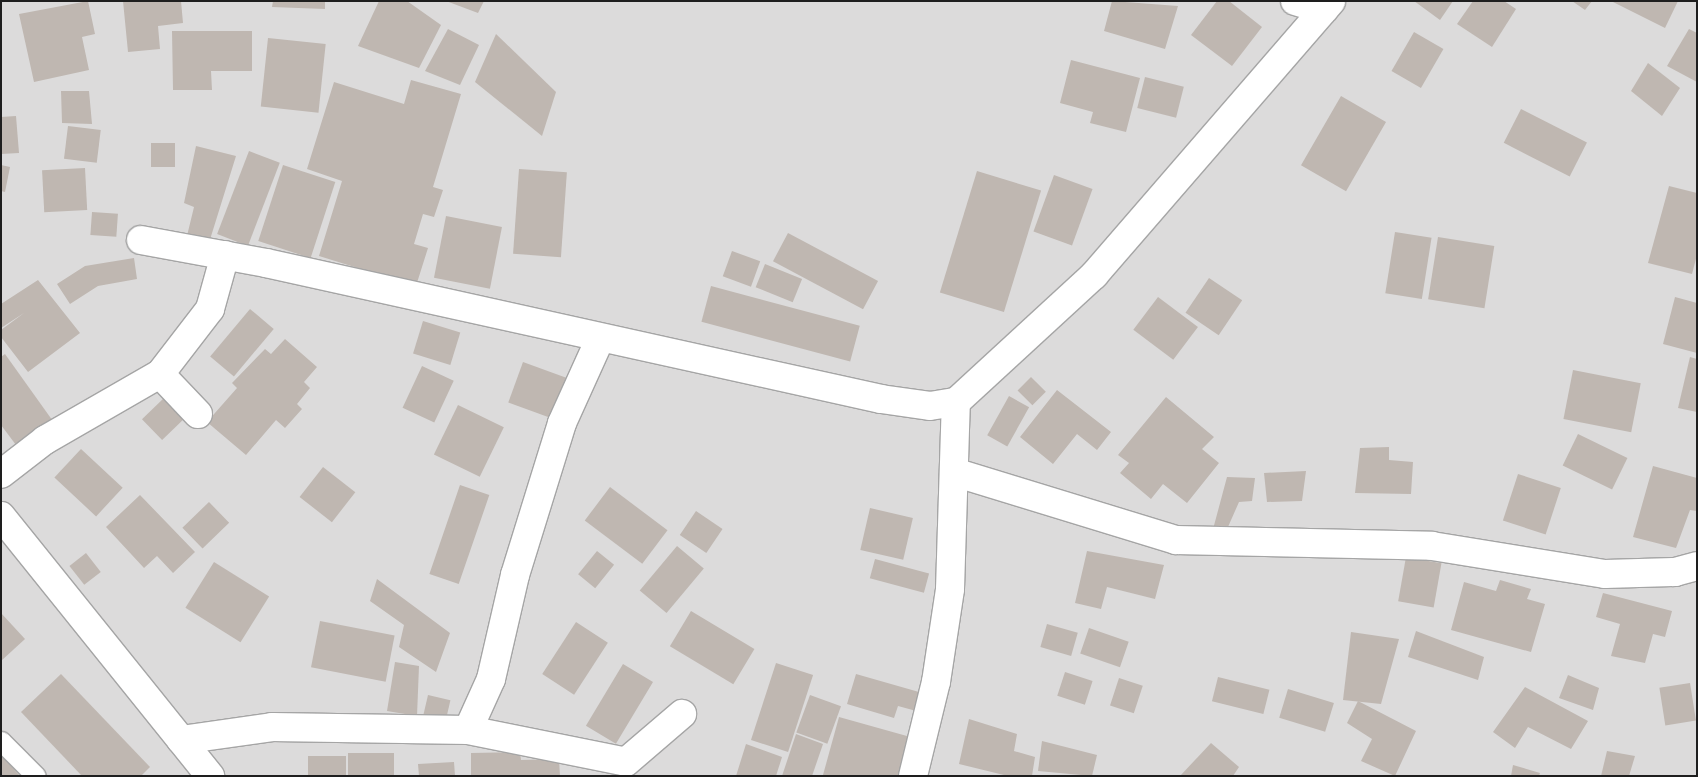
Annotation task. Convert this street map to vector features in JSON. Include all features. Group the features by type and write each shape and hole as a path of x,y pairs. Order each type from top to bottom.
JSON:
{"street":[{"path":"1294,1 1328,6"},
{"path":"141,240 225,255 600,340 881,400 930,406 956,402 1094,275 1328,6"},
{"path":"1,474 45,440 160,374 210,309 225,255"},
{"path":"468,730 491,679 515,576 562,423 600,340"},
{"path":"160,374 198,414"},
{"path":"913,776 936,682 950,590 957,473 956,402"},
{"path":"957,473 1176,540 1432,546 1605,574 1675,572 1697,566"},
{"path":"1,516 210,776"},
{"path":"181,740 272,727 468,730 626,762 682,714"}],"lane":[{"path":"1,741 36,776"}],"shaded area":[{"path":"1,1 1697,1 1697,776 1,776"}],"building":[{"path":"88,1 95,34 82,37 89,70 34,82 19,14"},
{"path":"123,1 181,1 183,23 158,26 160,49 128,52"},
{"path":"273,1 325,1 325,9 272,7"},
{"path":"379,1 407,1 441,25 419,68 358,46"},
{"path":"446,1 484,1 478,13"},
{"path":"1112,1 1178,6 1165,49 1104,31"},
{"path":"1217,1 1229,1 1262,27 1232,66 1191,35"},
{"path":"1414,1 1453,1 1440,20"},
{"path":"1473,1 1504,1 1516,9 1492,47 1457,24"},
{"path":"1572,1 1592,1 1585,10"},
{"path":"1611,1 1678,1 1665,28"},
{"path":"448,29 479,45 460,85 425,71"},
{"path":"1689,29 1697,33 1697,82 1667,66"},
{"path":"172,31 252,31 252,71 211,71 212,90 173,90"},
{"path":"1414,32 1443,49 1421,88 1392,71"},
{"path":"496,34 556,92 542,136 475,82"},
{"path":"268,38 326,44 318,113 261,107"},
{"path":"1071,60 1140,78 1126,132 1090,123 1093,112 1060,103"},
{"path":"1648,63 1680,88 1662,116 1631,91"},
{"path":"1145,77 1184,87 1176,118 1137,108"},
{"path":"411,80 461,94 433,187 443,190 434,217 423,214 414,244 428,248 416,286 319,256 342,181 307,169 334,82 404,104"},
{"path":"61,91 89,91 92,124 62,123"},
{"path":"1341,96 1386,122 1346,191 1301,165"},
{"path":"1521,109 1587,143 1570,176 1504,143"},
{"path":"16,116 19,153 1,154 1,117"},
{"path":"68,126 101,130 97,163 64,159"},
{"path":"151,143 175,143 175,167 151,167"},
{"path":"196,146 236,156 208,246 186,240 194,207 184,203"},
{"path":"249,151 280,163 248,246 217,234"},
{"path":"1,165 10,167 5,192 1,191"},
{"path":"283,165 335,182 311,258 258,241"},
{"path":"85,168 87,210 44,212 42,170"},
{"path":"519,169 567,172 561,257 513,254"},
{"path":"977,171 1041,191 1004,312 940,292"},
{"path":"1054,175 1093,189 1072,245 1033,231"},
{"path":"1669,186 1697,193 1697,255 1692,274 1648,263"},
{"path":"92,212 118,214 116,237 90,235"},
{"path":"446,216 502,227 490,289 434,278"},
{"path":"1395,232 1432,238 1422,299 1385,293"},
{"path":"788,233 878,281 863,309 773,261"},
{"path":"1438,237 1494,246 1484,308 1428,299"},
{"path":"732,251 760,261 751,287 723,276"},
{"path":"134,258 137,279 98,286 70,304 57,284 85,266"},
{"path":"765,264 802,279 793,302 756,287"},
{"path":"1209,278 1242,300 1219,335 1186,313"},
{"path":"38,280 80,333 28,372 1,337 1,330 24,313 1,328 1,304"},
{"path":"711,286 860,326 850,362 701,322"},
{"path":"1158,297 1198,327 1173,360 1133,330"},
{"path":"1675,297 1697,303 1697,353 1663,344"},
{"path":"250,309 274,329 234,376 210,356"},
{"path":"423,321 460,332 450,365 413,354"},
{"path":"285,339 317,367 304,382 310,388 297,404 302,409 285,428 276,420 246,455 207,422 237,388 232,383 265,349 271,354"},
{"path":"5,354 55,424 19,449 1,425 1,357"},
{"path":"1690,357 1697,359 1697,412 1678,408"},
{"path":"523,362 566,378 552,418 508,402"},
{"path":"422,366 454,381 434,422 403,408"},
{"path":"1573,370 1641,383 1631,432 1563,419"},
{"path":"1031,377 1046,392 1032,405 1018,390"},
{"path":"1057,390 1111,432 1097,450 1077,434 1053,464 1020,437"},
{"path":"1009,396 1029,407 1007,447 987,435"},
{"path":"165,397 185,418 162,440 142,419"},
{"path":"1166,397 1214,437 1202,449 1219,463 1187,503 1163,484 1151,499 1120,473 1129,463 1118,455"},
{"path":"458,405 504,427 480,477 434,454"},
{"path":"1578,434 1627,458 1612,490 1563,465"},
{"path":"1389,447 1389,460 1413,462 1411,494 1355,493 1360,448"},
{"path":"81,449 123,488 96,516 54,478"},
{"path":"1653,466 1697,478 1697,511 1690,510 1676,548 1633,537"},
{"path":"323,467 355,492 332,522 300,497"},
{"path":"1306,471 1302,501 1267,502 1264,473"},
{"path":"1518,474 1561,488 1546,535 1503,521"},
{"path":"1227,477 1255,478 1252,501 1239,502 1224,536 1212,533"},
{"path":"460,485 489,495 459,584 429,574"},
{"path":"610,487 668,530 642,564 585,521"},
{"path":"140,495 195,552 173,573 157,556 144,568 106,527"},
{"path":"209,502 229,523 203,549 182,528"},
{"path":"870,508 913,518 903,560 860,550"},
{"path":"696,511 723,529 706,553 680,535"},
{"path":"677,546 704,568 667,613 640,590"},
{"path":"597,551 614,565 595,588 578,574"},
{"path":"1087,551 1164,565 1155,599 1107,587 1101,609 1075,603"},
{"path":"86,553 101,572 84,585 69,566"},
{"path":"1406,557 1441,563 1434,608 1398,601"},
{"path":"875,559 929,573 924,593 870,578"},
{"path":"214,562 269,596 241,642 185,608"},
{"path":"377,579 450,633 436,672 399,647 404,625 370,601"},
{"path":"1500,580 1531,589 1527,599 1545,604 1531,652 1451,630 1464,582 1496,591"},
{"path":"1603,593 1672,611 1665,637 1653,634 1645,663 1611,656 1620,624 1596,617"},
{"path":"691,611 754,649 733,684 670,646"},
{"path":"1,613 25,639 1,661"},
{"path":"320,621 395,636 386,682 311,667"},
{"path":"576,622 608,643 574,695 542,674"},
{"path":"1047,624 1078,633 1071,656 1040,647"},
{"path":"1089,628 1129,642 1120,667 1080,654"},
{"path":"1416,631 1484,657 1478,680 1408,657"},
{"path":"1351,632 1399,639 1381,704 1343,700"},
{"path":"395,662 419,666 417,716 387,711"},
{"path":"776,663 813,675 788,752 751,740"},
{"path":"623,664 653,682 616,744 586,726"},
{"path":"1065,672 1093,681 1085,705 1057,696"},
{"path":"61,674 150,767 141,776 82,776 21,712"},
{"path":"856,674 926,694 920,712 898,706 894,718 847,704"},
{"path":"1568,675 1599,688 1593,710 1559,698"},
{"path":"1218,677 1269,690 1263,714 1212,701"},
{"path":"1119,678 1143,686 1134,713 1110,706"},
{"path":"1690,683 1696,721 1665,725 1659,688"},
{"path":"1525,687 1588,721 1571,749 1528,727 1515,748 1493,732"},
{"path":"1288,689 1334,703 1325,732 1279,718"},
{"path":"428,695 450,700 445,725 422,719"},
{"path":"810,695 841,706 827,744 796,733"},
{"path":"1358,701 1416,731 1395,776 1361,761 1372,739 1347,723"},
{"path":"839,717 914,738 904,776 823,775"},
{"path":"969,719 1017,734 1014,751 1035,757 1032,776 1008,776 959,764"},
{"path":"796,734 823,744 812,776 782,776"},
{"path":"1042,741 1097,755 1092,776 1038,771"},
{"path":"1211,743 1239,767 1233,776 1180,776"},
{"path":"746,744 782,757 776,776 736,776"},
{"path":"1607,751 1635,756 1629,776 1601,776"},
{"path":"520,752 521,760 559,759 560,776 471,776 471,753"},
{"path":"348,753 394,753 394,776 348,776"},
{"path":"1,755 20,776 1,776"},
{"path":"308,756 346,756 346,776 308,776"},
{"path":"454,762 455,776 419,776 418,764"},
{"path":"1513,765 1540,773 1539,776 1511,776"}]}
